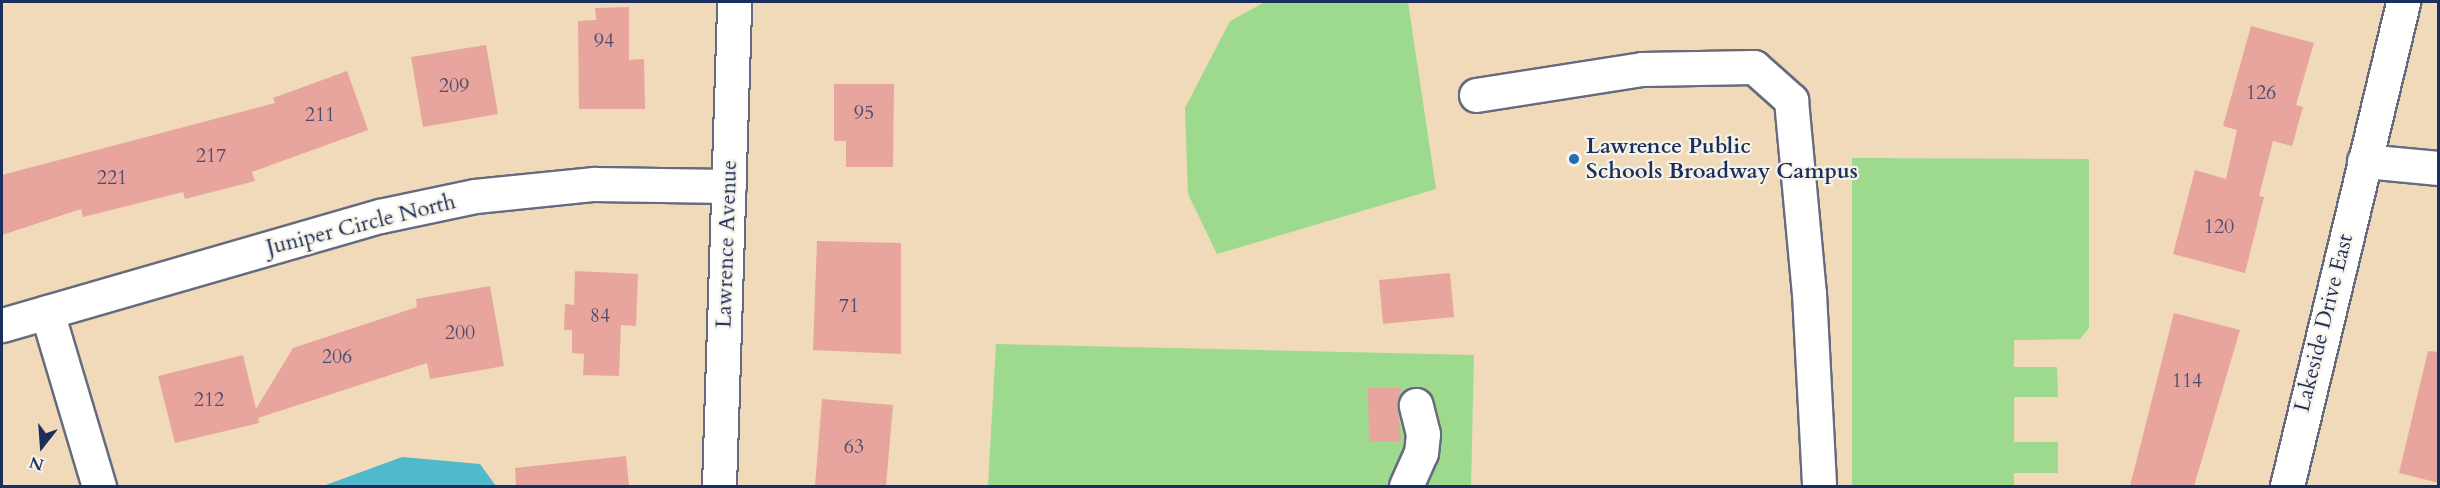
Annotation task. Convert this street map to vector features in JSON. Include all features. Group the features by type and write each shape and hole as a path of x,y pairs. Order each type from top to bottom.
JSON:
{"street":[{"name":"Lawrence Avenue","path":"719,486 734,2"},
{"name":"Lakeside Drive East","path":"2287,486 2403,2"},
{"path":"1476,94 1642,69 1754,67 1791,100 1809,293 1819,486"},
{"path":"2364,161 2439,168"},
{"name":"Juniper Circle North","path":"2,325 380,216 476,196 594,184 729,186"},
{"path":"47,312 99,486"},
{"path":"1406,486 1422,444 1416,405"}],"green space":[{"path":"1265,2 1408,2 1436,189 1217,254 1188,194 1185,108 1230,21"},
{"path":"1852,158 2089,159 2089,328 2080,339 2014,340 2014,367 2057,367 2058,397 2014,397 2014,442 2058,442 2058,473 2014,473 2014,486 1852,486"},
{"path":"996,344 1474,355 1471,486 988,486"}],"water":[{"path":"402,457 480,464 496,486 323,486"}],"building":[{"path":"629,7 629,60 644,59 645,109 579,109 578,21 596,20 595,8"},
{"path":"2251,26 2314,43 2296,105 2303,107 2292,146 2273,141 2259,196 2264,197 2245,273 2173,254 2195,170 2226,179 2237,130 2223,126"},
{"path":"486,45 498,114 423,127 411,57"},
{"path":"347,71 368,130 252,172 255,181 185,199 183,192 83,217 81,209 2,235 2,175 275,103 273,98"},
{"path":"834,84 894,84 893,167 846,167 846,141 834,141"},
{"path":"817,241 901,243 901,354 813,350"},
{"path":"575,271 638,274 636,326 621,325 619,376 583,375 584,354 572,353 572,330 564,330 565,304 574,305"},
{"path":"1450,273 1454,317 1383,324 1379,280"},
{"path":"490,286 504,366 430,379 427,363 258,418 259,423 175,443 158,376 243,355 256,409 293,348 417,307 416,299"},
{"path":"2174,313 2240,330 2194,486 2130,486"},
{"path":"2428,351 2439,352 2439,483 2399,473"},
{"path":"1368,388 1401,388 1398,409 1401,441 1369,441"},
{"path":"822,399 893,405 886,486 815,486"},
{"path":"626,456 629,486 516,486 515,468"}],"place":[{"name":"Lawrence Public Schools Broadway Campus","path":"1574,159"}]}
